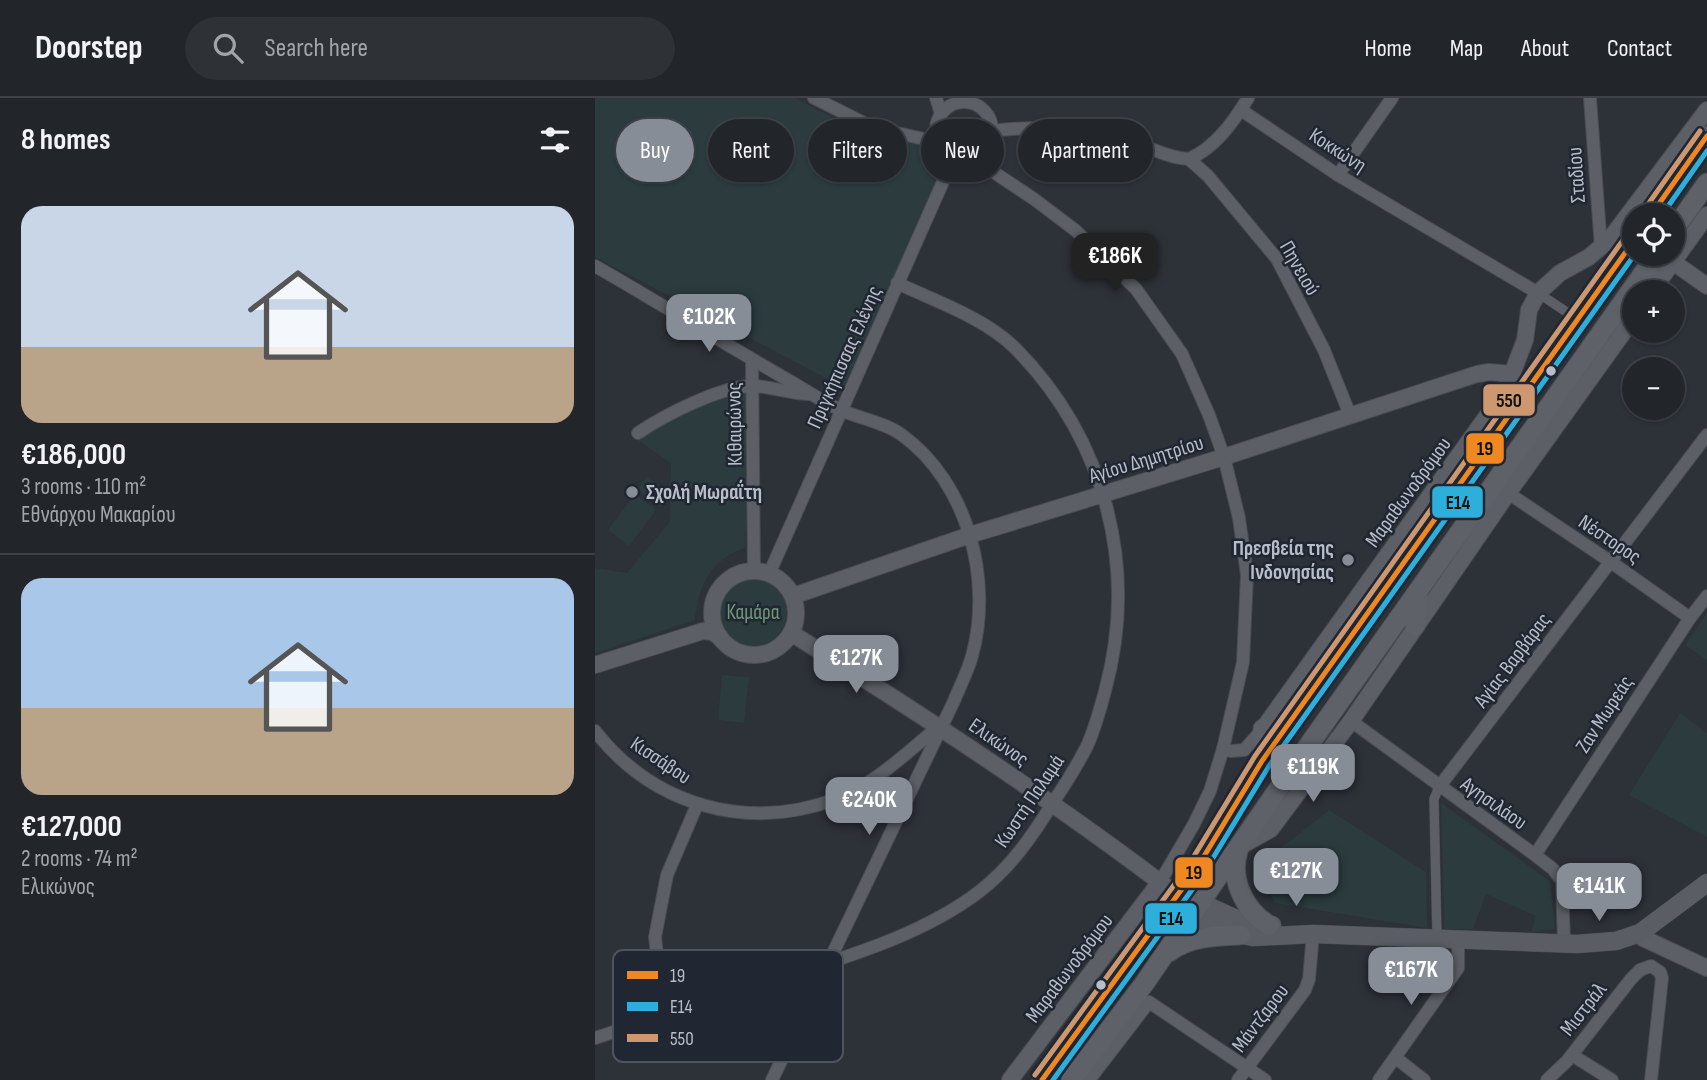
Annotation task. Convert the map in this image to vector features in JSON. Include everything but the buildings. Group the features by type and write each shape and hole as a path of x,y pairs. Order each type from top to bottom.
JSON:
{"main road":[{"path":"1651,203 1707,136"},
{"path":"1685,214 1707,183"},
{"path":"1042,1080 1195,871 1262,761 1622,256"},
{"path":"1071,1080 1163,958 1306,749 1511,460 1622,320"},
{"path":"1476,433 1501,424"},
{"path":"1511,460 1511,489"},
{"path":"1415,626 1418,592"},
{"path":"1262,761 1263,729"},
{"path":"1241,846 1235,868 1241,892 1252,912 1269,925"},
{"path":"1163,958 1180,945 1189,942 1240,935 1267,937 1313,934 1565,944 1616,941 1640,933 1707,883"},
{"path":"1177,895 1198,907 1234,918 1297,928 1313,934"},
{"path":"1198,907 1215,927 1240,935"}],"street":[{"path":"814,98 874,128 921,138"},
{"path":"936,98 941,114"},
{"path":"1004,130 1076,128 1189,159 1217,139 1248,98"},
{"path":"1338,175 1392,98"},
{"name":"Σταδίου","path":"1590,98 1601,248"},
{"path":"939,119 941,114 956,103 977,101 990,119"},
{"name":"Κοκκώνη","path":"1241,110 1338,175 1538,293 1577,319"},
{"path":"1649,203 1707,110"},
{"name":"Πηνειού","path":"1189,159 1208,176 1277,259 1324,350 1350,415"},
{"path":"1004,179 1075,230 1136,289 1182,354 1205,404 1224,457 1239,518 1247,575 1243,662 1223,749 1210,791 1160,882"},
{"name":"Πριγκήπισσας Ελένης","path":"762,572 841,410 943,182"},
{"path":"1685,238 1707,215"},
{"path":"1538,293 1560,273 1601,248 1622,230"},
{"path":"595,266 841,410 901,433 920,450 940,475 959,508 970,535 979,592 972,656 954,701 833,950"},
{"path":"1677,266 1707,286"},
{"path":"595,279 610,275"},
{"name":"Κωστή Παλαμά","path":"843,956 941,916 1006,869 1028,843 1088,743 1112,667 1117,627 1117,558 1104,494 1078,432 1039,375 1012,345 954,309 897,284"},
{"name":"Μαραθωνοδρόμου","path":"1223,749 1244,750 1263,729 1476,433 1500,398 1512,374 1525,340 1529,310 1538,293"},
{"path":"1241,846 1271,829 1351,722 1622,322"},
{"name":"Κιθαιρώνος","path":"753,360 762,572"},
{"name":"Αγίου Δημητρίου","path":"793,596 970,535 1224,457 1477,374 1512,374"},
{"path":"638,433 662,416 739,388 754,386 813,394"},
{"name":"Αγίας Βαρβάρας","path":"1437,939 1434,799 1439,787 1707,435"},
{"name":"Νέστορος","path":"1511,489 1690,618"},
{"path":"595,665 703,631 712,632 736,650 757,654 777,648 791,633 796,621 793,596 779,579 762,572 735,576 720,589 715,598 713,618 720,637"},
{"name":"Ζαν Μωρεάς","path":"1535,855 1707,596"},
{"name":"Ελικώνος","path":"791,633 940,726 1177,895"},
{"name":"Αγησιλάου","path":"1351,722 1553,869 1562,881 1565,944"},
{"name":"Κισσάβου","path":"595,731 606,745 633,768 673,794 697,805 738,814 772,813 837,799 863,785 940,726"},
{"path":"656,950 655,937 667,875 697,805"},
{"name":"Μαραθωνοδρόμου","path":"1010,1080 1160,882"},
{"path":"1640,933 1643,938 1707,968"},
{"name":"Μάντζαρου","path":"1238,1080 1305,990 1309,979 1313,934"},
{"path":"1379,1080 1458,968 1458,940"},
{"name":"Μιστράλ","path":"1547,1080 1572,1055 1630,979 1640,970 1651,966 1660,972 1662,978 1651,1080"},
{"path":"1089,1080 1149,1002 1265,1080"},
{"name":"Κωστή Παλαμά","path":"595,1038 613,1032"},
{"path":"1572,1055 1612,1080"},
{"path":"1396,1058 1424,1080"},
{"path":"772,1080 780,1062"}],"green space":[{"path":"595,98 795,98 836,119 808,119 808,182 907,182 907,139 921,140 921,182 938,182 847,387 595,257"},
{"path":"753,387 745,548 723,559 708,575 699,596 695,620 595,653 595,568 627,573 670,522 670,495 660,507 637,489 647,476 670,494 671,463 633,437 662,418"},
{"path":"635,494 656,510 629,546 608,530"},
{"name":"Καμάρα","path":"753,578 766,581 777,588 784,599 787,612 784,625 777,636 766,643 753,646 740,643 729,636 722,625 719,612 722,599 729,588 740,581"},
{"path":"1707,613 1707,660 1685,645"},
{"path":"722,675 749,677 744,723 718,720"},
{"path":"1680,713 1707,733 1707,837 1629,795"},
{"path":"1441,803 1550,881 1555,929 1531,932 1536,916 1486,894 1473,929 1444,929"},
{"path":"1329,810 1426,872 1427,928 1275,903 1253,864 1293,839"}],"transit line":[{"name":"550","path":"1649,203 1700,131"},
{"name":"19","path":"1660,203 1707,136"},
{"name":"Ε14","path":"1670,203 1707,151"},
{"name":"550","path":"1035,1075 1188,866 1255,756 1622,241"},
{"name":"19","path":"1042,1080 1195,871 1262,761 1622,257"},
{"name":"Ε14","path":"1053,1080 1202,876 1269,766 1626,266"}],"place":[{"name":"Σχολή Μωραΐτη","path":"632,492"},
{"name":"Πρεσβεία της Ινδονησίας","path":"1348,560"}]}
